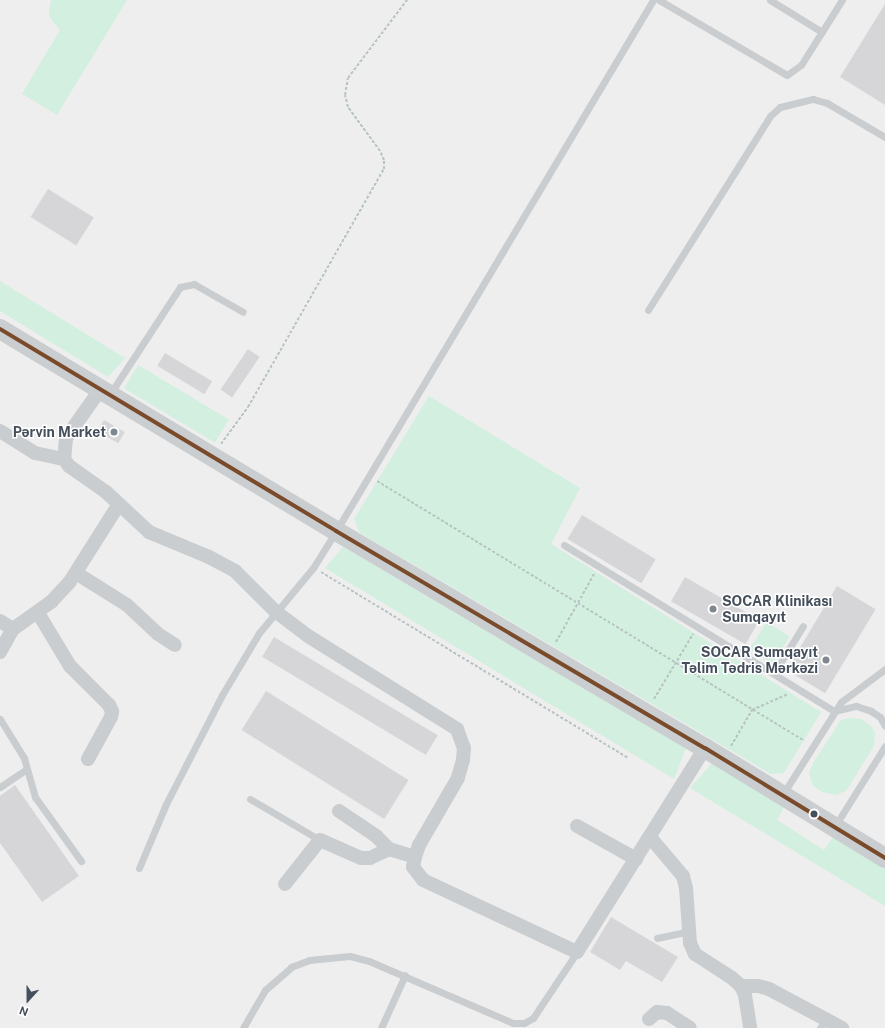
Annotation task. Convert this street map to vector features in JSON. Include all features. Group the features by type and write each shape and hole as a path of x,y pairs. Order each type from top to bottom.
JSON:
{"main road":[{"path":"0,329 336,532 705,748 885,858"}],"street":[{"path":"64,459 66,438 105,393"},
{"path":"0,431 39,454 64,459 119,504 148,532 209,557 235,572 275,611 308,636 457,729 464,748 458,778 419,845 413,867 423,880 577,952 705,748"},
{"path":"0,652 13,629 51,602 76,573 119,504"},
{"path":"76,573 127,605 158,634 175,645"},
{"path":"38,612 70,666 109,705 112,711 111,717 88,759"},
{"path":"0,621 13,629"},
{"path":"339,811 376,836 389,849 415,857"},
{"path":"577,826 636,859"},
{"path":"650,837 683,876 690,943 695,954 732,978 741,986 745,995 750,1028"},
{"path":"285,884 320,840 361,858 370,858 389,849"},
{"path":"741,986 758,986 769,989 823,1024 842,1028"},
{"path":"649,1019 657,1012 667,1013 690,1028"}],"lane":[{"path":"139,868 166,804 222,695 275,611 313,568 336,532 653,0"},
{"path":"659,0 787,75 801,65 842,0"},
{"path":"770,0 822,32"},
{"path":"648,310 770,116 780,107 813,99 827,103 885,138"},
{"path":"105,393 180,287 194,284 243,312"},
{"path":"564,545 834,711 856,706 871,711 880,717 885,726"},
{"path":"774,673 803,626"},
{"path":"782,795 834,711 848,696 885,669"},
{"path":"0,719 24,758 35,797 81,861"},
{"path":"834,828 885,746"},
{"path":"0,787 27,769"},
{"path":"250,799 320,840"},
{"path":"657,938 689,931"},
{"path":"244,1028 265,990 277,977 291,967 309,960 350,956 404,975 513,1023 524,1023 533,1018 577,952"},
{"path":"381,1028 404,975"}],"path":[{"path":"212,457 248,407 384,169 384,160 380,150 348,107 345,95 348,78 407,0"},
{"path":"377,481 804,741"},
{"path":"313,568 628,758"},
{"path":"554,646 595,571"},
{"path":"651,703 694,632"},
{"path":"729,749 752,710 791,693"}],"green space":[{"path":"51,0 127,0 57,115 22,94 60,30 50,18 49,11"},
{"path":"0,281 125,358 108,377 0,311"},
{"path":"138,365 229,420 215,443 124,388"},
{"path":"429,396 580,488 551,544 821,712 784,773 771,774 360,533 354,519"},
{"path":"343,547 686,748 674,779 325,568"},
{"path":"767,622 790,637 772,664 750,649"},
{"path":"849,718 861,719 871,726 875,733 874,746 846,791 836,795 822,792 813,786 809,773 813,763 841,720"},
{"path":"712,763 784,807 777,820 824,850 833,837 885,868 885,906 690,788"}],"building":[{"path":"885,4 885,105 840,77"},
{"path":"48,189 94,218 76,246 31,217"},
{"path":"248,349 260,357 232,397 221,390"},
{"path":"165,353 212,381 204,394 157,366"},
{"path":"104,420 125,432 118,443 98,431"},
{"path":"582,515 656,559 641,583 568,539"},
{"path":"685,577 759,620 745,644 671,601"},
{"path":"837,586 876,609 825,693 787,670"},
{"path":"274,637 438,735 426,755 262,657"},
{"path":"266,691 408,780 384,819 242,730"},
{"path":"15,785 79,876 42,902 0,843 0,796"},
{"path":"611,917 678,957 662,982 626,961 620,970 590,952"}],"transit line":[{"path":"0,329 336,531 705,748 885,858"}],"place":[{"name":"Pərvin Market","path":"114,432"},
{"name":"SOCAR Klinikası Sumqayıt","path":"713,609"},
{"name":"SOCAR Sumqayıt Təlim Tədris Mərkəzi","path":"826,660"}]}
